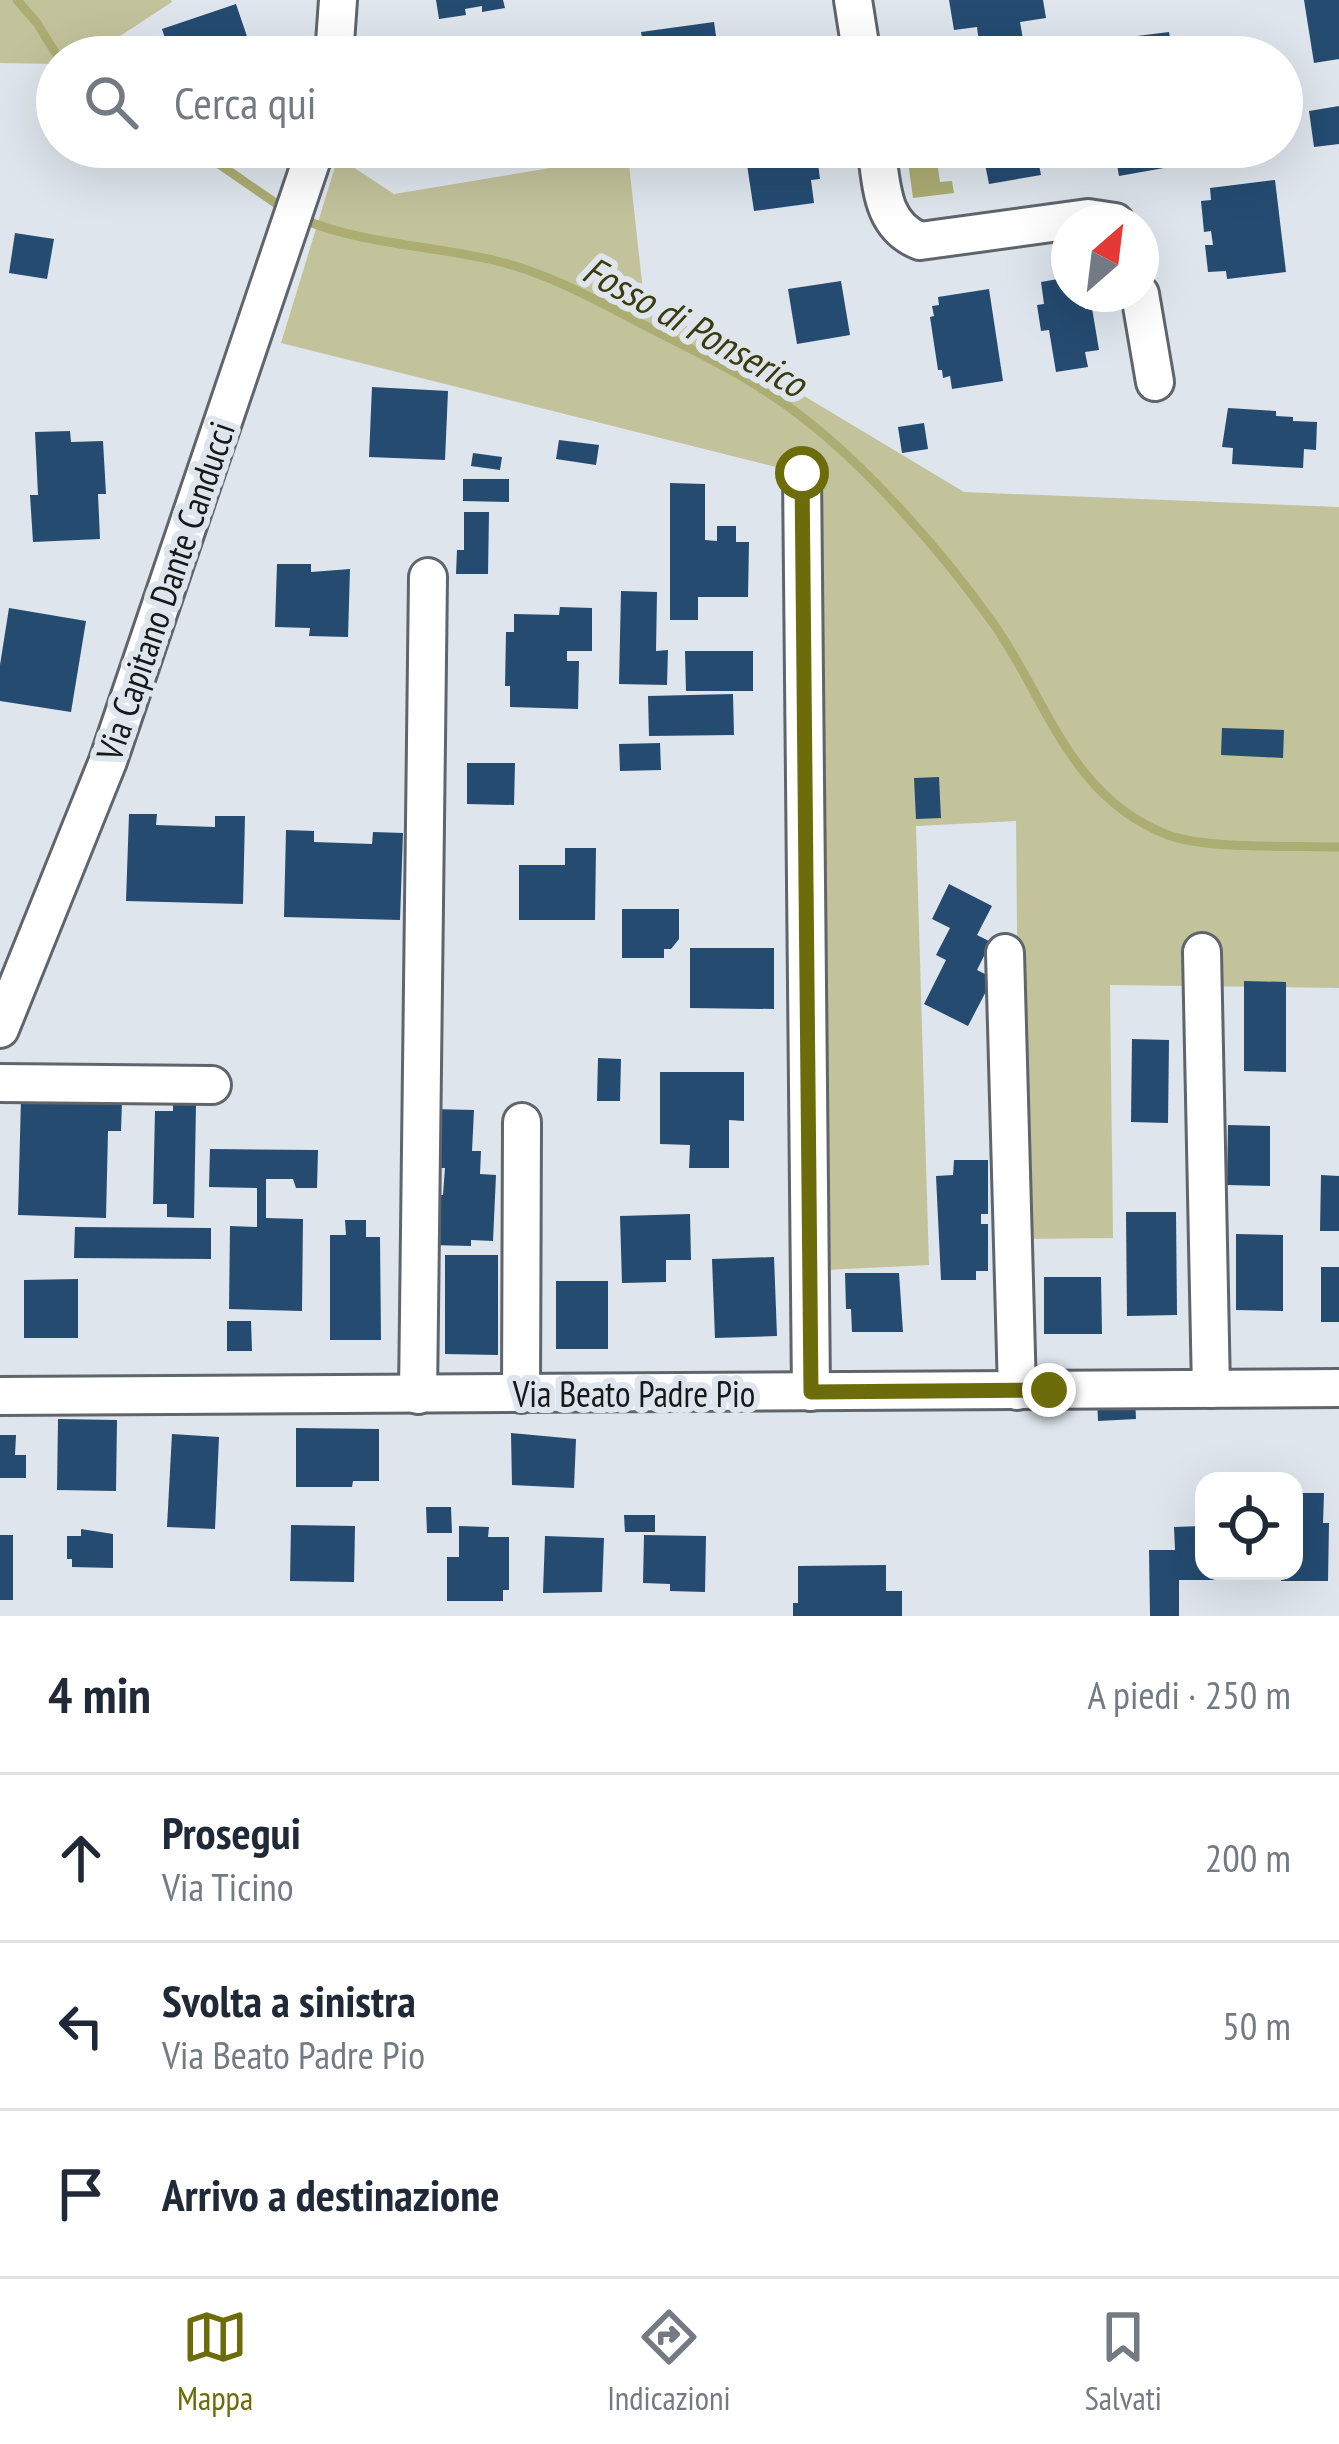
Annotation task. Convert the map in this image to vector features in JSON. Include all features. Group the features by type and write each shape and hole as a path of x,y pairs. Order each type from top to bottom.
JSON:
{"street":[{"path":"335,36 338,0"},
{"path":"853,0 859,36"},
{"name":"Via Capitano Dante Canducci","path":"0,1029 108,761 309,168"},
{"path":"880,168 887,211 901,230 920,241 1051,223"},
{"path":"1143,312 1155,382"},
{"path":"802,473 811,1392"},
{"path":"418,1395 428,577"},
{"path":"1202,952 1211,1389"},
{"path":"1005,953 1017,1390"},
{"path":"0,1083 212,1084"},
{"path":"521,1394 522,1122"},
{"name":"Via Beato Padre Pio","path":"0,1396 1339,1388"}],"shaded area":[{"path":"0,0 172,2 120,36 36,36 36,64 0,63"},
{"path":"335,168 355,168 394,194 550,168 629,168 644,300 964,492 1339,507 1339,988 1110,985 1113,1238 1020,1239 1016,821 916,826 929,1265 824,1270 816,477 281,343"},
{"path":"909,168 938,168 940,182 952,181 954,193 913,198"}],"building":[{"path":"436,0 503,0 505,8 482,12 482,6 465,9 466,15 439,19"},
{"path":"949,0 1043,0 1046,18 1020,22 1022,36 978,36 977,27 954,30"},
{"path":"1304,0 1339,0 1339,59 1314,63"},
{"path":"236,4 247,36 164,36 162,29"},
{"path":"714,22 716,36 642,36 641,32"},
{"path":"1339,106 1339,144 1314,147 1309,111"},
{"path":"748,168 819,168 820,179 811,180 814,203 754,211"},
{"path":"986,168 1040,168 1041,175 989,184"},
{"path":"1118,168 1164,168 1119,176"},
{"path":"1275,180 1286,272 1227,279 1226,271 1208,272 1205,245 1213,245 1211,231 1204,232 1201,201 1211,200 1210,188"},
{"path":"15,233 54,239 47,279 9,273"},
{"path":"1051,280 1051,312 1093,312 1099,350 1085,352 1088,367 1056,372 1049,330 1041,331 1037,305 1044,304 1041,282"},
{"path":"841,281 850,335 797,344 788,289"},
{"path":"989,289 1003,381 952,389 950,376 943,378 938,370 932,306 939,305 938,297"},
{"path":"372,387 448,391 445,460 369,457"},
{"path":"1228,408 1276,411 1276,416 1293,417 1293,421 1317,422 1316,450 1304,449 1303,468 1232,464 1233,448 1222,447"},
{"path":"924,423 928,449 902,453 898,427"},
{"path":"70,431 71,442 103,441 106,494 98,494 100,539 33,542 30,495 38,495 35,432"},
{"path":"559,440 599,445 596,465 556,459"},
{"path":"473,453 502,457 500,470 471,466"},
{"path":"463,479 509,479 509,502 463,501"},
{"path":"670,483 705,484 705,540 717,541 717,526 736,526 736,542 749,542 748,597 698,597 698,620 670,620"},
{"path":"464,512 489,512 488,574 456,574 457,550 464,550"},
{"path":"277,564 311,564 311,572 350,569 348,637 309,636 310,628 275,627"},
{"path":"621,591 657,592 656,651 668,650 667,685 619,684"},
{"path":"560,607 592,608 592,651 567,651 567,661 579,661 578,709 510,707 510,686 505,686 506,632 514,632 514,614 559,615"},
{"path":"9,608 86,621 71,712 0,701"},
{"path":"685,651 753,651 753,691 686,691"},
{"path":"733,694 734,735 649,736 648,696"},
{"path":"1222,728 1284,730 1283,758 1221,755"},
{"path":"660,743 661,770 620,771 619,744"},
{"path":"467,763 515,763 514,805 467,804"},
{"path":"939,777 941,818 916,819 914,778"},
{"path":"129,814 157,814 156,825 215,827 215,816 245,816 243,904 126,901"},
{"path":"286,830 314,831 314,842 372,844 373,832 403,833 400,920 284,917"},
{"path":"565,848 596,848 595,920 519,920 519,865 565,865"},
{"path":"949,884 992,906 977,935 991,942 977,970 993,978 968,1026 924,1004 946,960 936,955 950,928 932,919"},
{"path":"622,909 679,909 679,939 671,949 664,949 664,958 622,958"},
{"path":"690,948 774,948 774,1009 690,1008"},
{"path":"1244,981 1286,982 1286,1072 1244,1071"},
{"path":"1132,1039 1169,1040 1168,1123 1131,1122"},
{"path":"598,1058 621,1059 620,1101 597,1101"},
{"path":"660,1072 744,1072 744,1121 729,1120 729,1168 689,1168 690,1145 660,1144"},
{"path":"21,1098 122,1101 121,1131 108,1131 106,1218 18,1215"},
{"path":"173,1104 196,1104 194,1218 167,1217 167,1204 153,1204 155,1111 173,1111"},
{"path":"431,1109 474,1110 472,1151 481,1151 480,1174 496,1175 493,1241 431,1245 433,1194 443,1195 445,1168 429,1168"},
{"path":"1228,1125 1270,1126 1270,1186 1227,1185"},
{"path":"210,1149 318,1150 317,1188 296,1188 293,1179 266,1179 266,1218 303,1219 302,1311 229,1309 230,1226 257,1227 257,1188 209,1187"},
{"path":"954,1160 988,1160 988,1214 981,1214 981,1224 988,1224 988,1271 976,1271 976,1280 941,1280 936,1176 953,1175"},
{"path":"1321,1175 1339,1176 1339,1231 1320,1231"},
{"path":"1126,1212 1176,1212 1177,1315 1127,1316"},
{"path":"690,1214 691,1260 666,1260 666,1282 622,1283 620,1216"},
{"path":"345,1220 366,1220 366,1237 380,1237 381,1340 330,1340 330,1235 346,1235"},
{"path":"75,1227 211,1228 211,1259 74,1258"},
{"path":"1236,1234 1283,1235 1283,1311 1236,1310"},
{"path":"445,1255 498,1255 498,1355 445,1354"},
{"path":"774,1257 777,1336 715,1338 712,1259"},
{"path":"1321,1267 1339,1267 1339,1322 1321,1322"},
{"path":"845,1273 899,1273 903,1332 852,1332"},
{"path":"1044,1277 1101,1277 1102,1334 1044,1334"},
{"path":"78,1279 78,1338 24,1338 24,1280"},
{"path":"556,1281 608,1281 608,1349 556,1349"},
{"path":"227,1321 251,1321 252,1351 227,1351"},
{"path":"1135,1397 1136,1419 1098,1421 1097,1398"},
{"path":"58,1419 117,1420 116,1491 57,1490"},
{"path":"296,1428 379,1429 379,1481 353,1481 352,1487 296,1487"},
{"path":"511,1433 576,1439 574,1488 512,1485"},
{"path":"172,1434 219,1437 215,1529 167,1527"},
{"path":"0,1435 16,1435 15,1455 26,1455 26,1478 0,1478"},
{"path":"1303,1493 1324,1493 1323,1523 1329,1523 1328,1581 1281,1581 1303,1580"},
{"path":"426,1507 451,1507 452,1533 427,1533"},
{"path":"624,1515 655,1515 655,1532 625,1532"},
{"path":"291,1525 355,1526 354,1582 290,1581"},
{"path":"459,1526 489,1527 488,1537 509,1537 509,1590 503,1590 503,1601 447,1601 447,1557 459,1557"},
{"path":"1195,1526 1195,1580 1179,1580 1179,1616 1150,1616 1149,1550 1175,1550 1174,1527"},
{"path":"81,1529 113,1534 113,1568 72,1567 72,1559 67,1559 67,1536 81,1536"},
{"path":"0,1535 13,1535 13,1600 0,1600"},
{"path":"644,1535 706,1536 705,1592 670,1591 670,1584 643,1583"},
{"path":"545,1536 604,1538 602,1592 543,1593"},
{"path":"886,1565 886,1591 902,1591 902,1616 793,1616 793,1603 798,1603 798,1566"}],"waterway":[{"name":"Fosso di Ponserico","path":"17,0 45,36"},
{"name":"Fosso di Ponserico","path":"225,168 287,211"},
{"name":"Fosso di Ponserico","path":"302,219 350,234 497,261 536,273 758,386 833,442 920,531 993,623 1064,743 1106,797 1134,818 1185,840 1339,847"}],"route":[{"path":"802,473 811,1392 1049,1390"}]}
